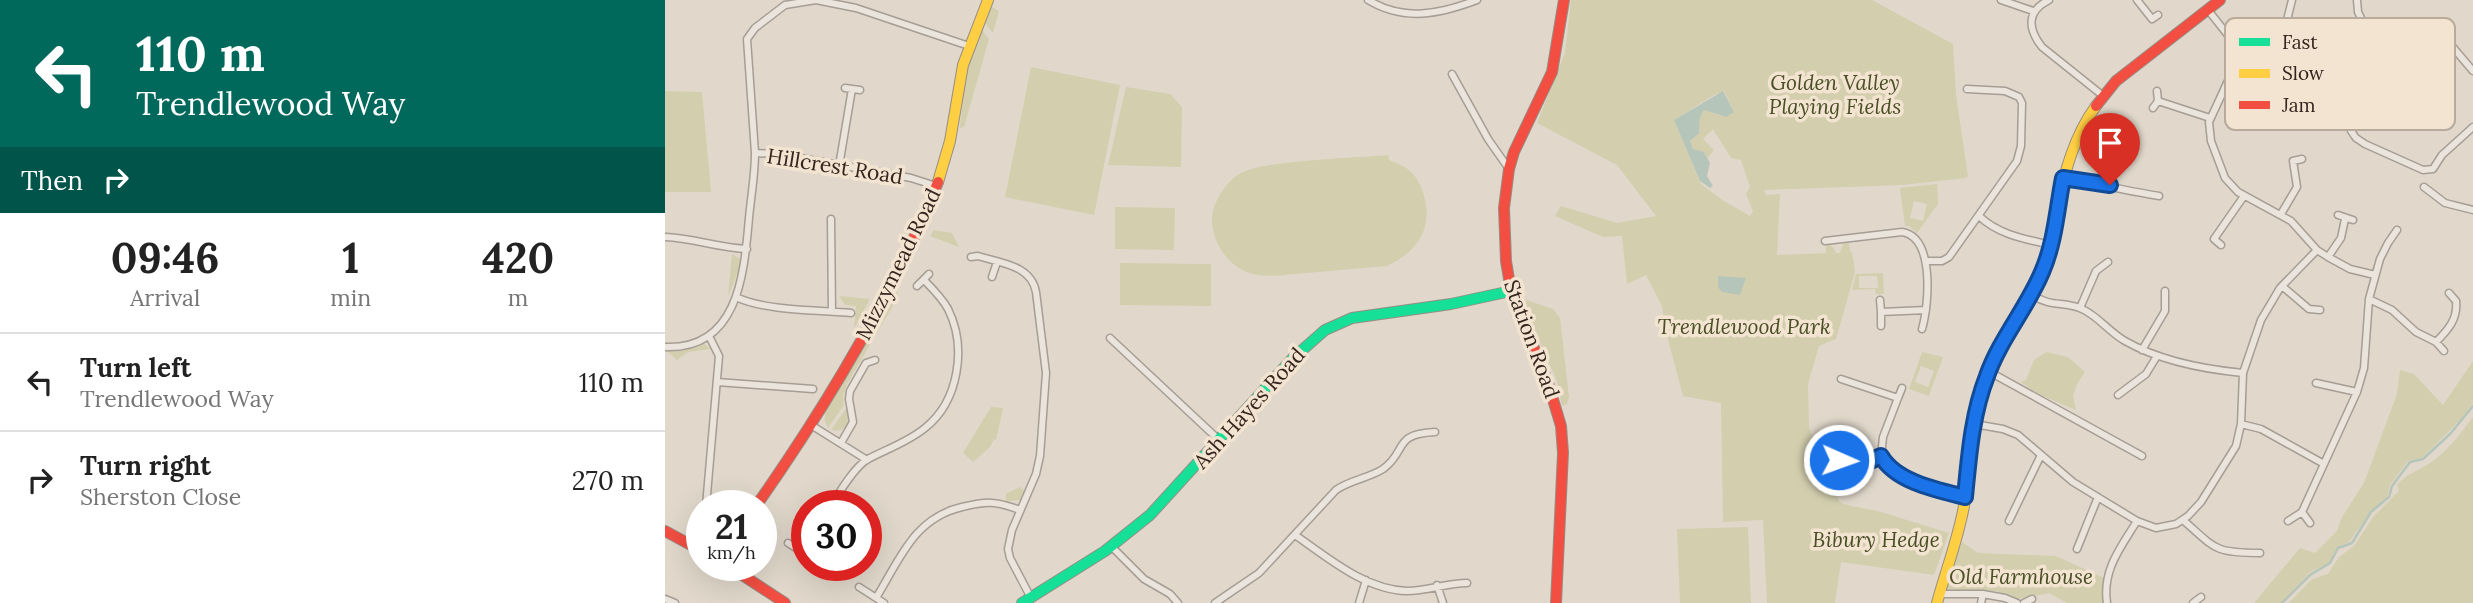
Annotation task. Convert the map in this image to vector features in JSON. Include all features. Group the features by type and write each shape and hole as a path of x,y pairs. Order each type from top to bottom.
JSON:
{"street":[{"name":"Hillcrest Road","path":"936,186 911,178 755,153 748,37 755,28 785,5 811,0 845,5 969,46"},
{"name":"Mizzymead Road","path":"767,490 811,425 865,335 936,186 952,136 961,75 969,46 988,0"},
{"path":"1369,0 1396,11 1418,15 1439,13 1477,0"},
{"name":"Station Road","path":"1556,603 1563,453 1561,426 1548,383 1511,291 1505,233 1509,169 1524,128 1552,72 1564,0"},
{"path":"2001,0 2033,11"},
{"path":"2049,0 2033,11 2032,25 2039,44 2102,95"},
{"path":"2137,0 2152,19 2158,15"},
{"path":"2017,603 1999,596 1983,594 1938,598 1965,497 1974,424 1989,371 1997,351 2042,274 2051,245 2063,178 2075,139 2102,95 2133,66 2220,0"},
{"path":"2288,18 2292,0"},
{"path":"2357,0 2354,13 2359,18"},
{"path":"2208,10 2225,32"},
{"path":"2455,50 2473,71"},
{"path":"1453,74 1488,139 1509,169"},
{"path":"2225,87 2210,118 2210,138 2222,172 2233,188 2281,214 2304,233 2317,250 2328,257 2350,269 2375,275"},
{"path":"839,166 852,89"},
{"path":"1926,261 1948,258 2019,157 2022,103 2019,97 2008,92 1967,89"},
{"path":"2153,108 2158,101 2157,91"},
{"path":"2158,101 2210,118"},
{"path":"2351,130 2361,142 2429,171 2433,170 2442,155 2473,127"},
{"path":"665,347 687,346 709,336 726,316 736,297 747,250 755,153"},
{"path":"2281,214 2297,187 2293,161 2302,159"},
{"path":"2429,171 2423,189 2445,203 2473,210"},
{"path":"2063,178 2159,196"},
{"path":"2148,205 2150,194"},
{"path":"2221,245 2214,239 2244,196"},
{"path":"1979,216 2005,233 2051,245"},
{"path":"2328,257 2341,239 2345,218"},
{"path":"831,219 834,231 832,311"},
{"path":"2288,521 2302,512 2357,392 2364,365 2369,299 2380,259 2397,230"},
{"path":"1825,241 1905,232 1919,243 1926,261 1926,310 1922,329"},
{"path":"665,237 747,250"},
{"path":"2391,237 2398,242"},
{"path":"1837,239 1837,248"},
{"path":"1974,424 2014,433 2073,482 2137,521 2159,528 2183,520 2201,502 2236,446 2241,424 2243,373 2257,328 2270,302 2282,286 2317,250"},
{"path":"971,257 978,256 1024,271 1034,284 1046,369 1039,460 1036,474 1011,530 1009,553 1027,600"},
{"path":"2095,258 2100,266"},
{"path":"992,277 997,262"},
{"path":"2080,308 2094,274 2100,266 2108,262"},
{"path":"842,490 867,460 926,427 943,408 952,390 957,361 955,329 944,303 927,277 917,286"},
{"path":"2282,286 2309,309 2320,310"},
{"name":"Ash Hayes Road","path":"1027,600 1112,547 1180,485 1289,361 1333,324 1357,317 1441,305 1511,291"},
{"path":"2141,350 2167,306 2165,291"},
{"path":"2436,342 2456,315 2456,301 2449,293"},
{"path":"2031,294 2047,304 2080,308 2113,333 2157,356 2243,373"},
{"path":"736,297 747,302 851,313"},
{"path":"2369,299 2390,308 2418,334 2436,342 2444,351"},
{"path":"1880,300 1881,326"},
{"path":"2167,306 2175,305"},
{"path":"1881,312 1926,310"},
{"path":"707,490 719,353 709,336"},
{"path":"1110,338 1219,440"},
{"path":"2118,395 2146,374 2157,356"},
{"path":"841,443 853,422 850,391 866,363 875,359"},
{"path":"1989,371 2142,456"},
{"path":"1841,379 1898,398"},
{"path":"717,382 809,391"},
{"path":"2316,383 2357,392"},
{"path":"1902,388 1883,438 1881,456 1897,474 1965,497"},
{"path":"1215,603 1259,573 1336,490 1382,469 1408,437 1432,432 1429,423"},
{"path":"2241,424 2261,429 2324,464"},
{"path":"811,425 867,460"},
{"path":"2009,521 2041,455"},
{"path":"1839,460 1868,462 1881,456"},
{"path":"1850,474 1853,461"},
{"path":"2077,549 2098,497"},
{"path":"876,598 919,530 933,518 951,510 987,502 998,502 1020,510"},
{"path":"2005,511 2013,511"},
{"path":"2302,512 2310,523"},
{"path":"2183,520 2216,549 2229,553 2260,553"},
{"path":"2107,603 2109,569 2137,521"},
{"path":"665,531 686,542"},
{"path":"1295,535 1335,563 1366,580 1401,590 1467,583"},
{"path":"1112,547 1145,579 1170,594 1178,603"},
{"path":"1359,603 1366,580"},
{"path":"751,581 785,603"},
{"path":"1437,585 1443,603"},
{"path":"859,587 884,603"},
{"path":"1981,603 1983,594"},
{"path":"2193,603 2201,597"},
{"path":"665,599 675,603"},
{"path":"2024,603 2032,599"}],"green space":[{"path":"1571,0 1872,0 1953,44 1956,95 1968,176 1966,178 1902,185 1764,190 1766,195 1780,194 1777,255 1826,253 1826,244 1836,253 1840,253 1843,244 1849,242 1852,252 1855,272 1836,339 1819,346 1808,384 1809,428 1839,501 1949,533 1934,575 1841,562 1835,603 1767,603 1763,520 1723,522 1721,403 1683,396 1662,306 1646,275 1627,284 1622,236 1603,237 1555,216 1561,206 1617,223 1656,216 1617,165 1537,123 1565,53","holes":["1724,91 1734,112 1725,117 1704,110 1700,117 1699,133 1691,139 1690,144 1695,151 1704,152 1708,158 1714,150 1703,139 1713,129 1731,158 1741,160 1750,187 1746,194 1753,211 1750,216 1701,184 1674,120"]},
{"path":"992,7 999,11 993,33 984,22"},
{"path":"981,29 989,39 964,127 960,128 965,78"},
{"path":"1031,67 1120,85 1094,215 1005,197"},
{"path":"1126,87 1170,94 1182,107 1181,167 1108,165"},
{"path":"665,91 702,92 711,192 665,192"},
{"path":"1388,155 1389,160 1407,169 1417,180 1427,211 1419,240 1397,261 1387,266 1266,276 1237,267 1220,248 1213,232 1213,209 1224,189 1239,174 1251,169 1311,160"},
{"path":"1937,184 1938,204 1917,233 1905,226 1900,188","holes":["1914,201 1927,204 1923,221 1910,218"]},
{"path":"1115,207 1175,208 1174,250 1115,249"},
{"path":"934,230 952,233 959,247 930,236"},
{"path":"732,254 740,259 728,297"},
{"path":"1120,263 1211,264 1211,306 1120,305"},
{"path":"1883,273 1884,294 1876,294 1875,289 1852,290 1856,274","holes":["1859,276 1877,276 1878,288 1859,288"]},
{"path":"897,286 898,297 847,384 843,396 844,405 828,428 825,413"},
{"path":"839,296 870,299 854,329 856,306 845,305"},
{"path":"1520,298 1553,309 1560,318 1569,397 1567,404 1562,406 1557,381"},
{"path":"704,343 710,349 688,352 677,360 667,351 688,349"},
{"path":"1922,352 1943,357 1929,396 1909,389","holes":["1921,366 1934,371 1928,387 1915,382"]},
{"path":"2046,352 2068,357 2085,372 2073,396 2076,410 2038,394 2021,382 2026,380 2034,360"},
{"path":"2473,361 2473,403 2464,416 2422,458 2408,461 2390,485 2387,497 2370,512 2349,542 2337,547 2329,563 2309,573 2281,603 2254,603 2300,548 2315,553 2337,531 2342,517 2364,483 2397,394 2400,370 2414,374 2443,405"},
{"path":"847,407 845,428 831,430"},
{"path":"991,407 1003,408 996,440 994,439 990,447 973,462 963,453"},
{"path":"2473,417 2473,603 2289,603 2312,579 2328,574 2339,557 2354,546 2374,516 2399,491 2397,485 2442,453"},
{"path":"1020,487 1025,491 1020,500 1006,501 1006,494"},
{"path":"1748,527 1751,603 1680,603 1677,529"},
{"name":"Old Farmhouse","path":"1962,542 1978,553 2056,556 2104,578 2103,603 2067,603 2049,593 2020,599 1996,591 1954,593 1948,589 1946,583"}],"shaded area":[{"path":"1723,91 1734,112 1726,117 1704,110 1700,117 1699,133 1690,141 1693,149 1704,152 1710,163 1707,176 1713,186 1710,188 1700,181 1674,120"},
{"path":"1718,276 1746,278 1740,295 1722,292 1718,287"}],"waterway":[{"path":"2282,603 2310,575 2330,563 2338,548 2352,543 2371,512 2389,497 2392,486 2410,462 2423,459 2450,434 2473,406"}],"traffic: fast":[{"path":"1022,603 1105,551 1150,515 1292,359 1325,330 1352,318 1451,304 1511,291"}],"traffic: slow":[{"path":"938,182 950,141 963,65 988,0"},
{"path":"1937,603 1961,518 1980,395 1999,348 2042,273 2050,251 2071,155 2096,106"}],"traffic: jam":[{"path":"1556,603 1563,453 1561,426 1548,383 1511,291 1506,261 1504,208 1514,152 1552,72 1564,0"},
{"path":"2096,106 2116,81 2220,0"},
{"path":"767,490 833,389 879,308 938,182"},
{"path":"665,531 686,542"},
{"path":"751,581 785,603"}],"route":[{"path":"1839,460 1868,462 1881,456 1897,474 1965,497 1972,436 1985,379 1993,359 2042,274 2051,245 2063,178 2110,185"}],"park label":[{"name":"Golden Valley Playing Fields","path":"1835,94"},
{"name":"Trendlewood Park","path":"1744,326"},
{"name":"Bibury Hedge","path":"1876,539"}]}
